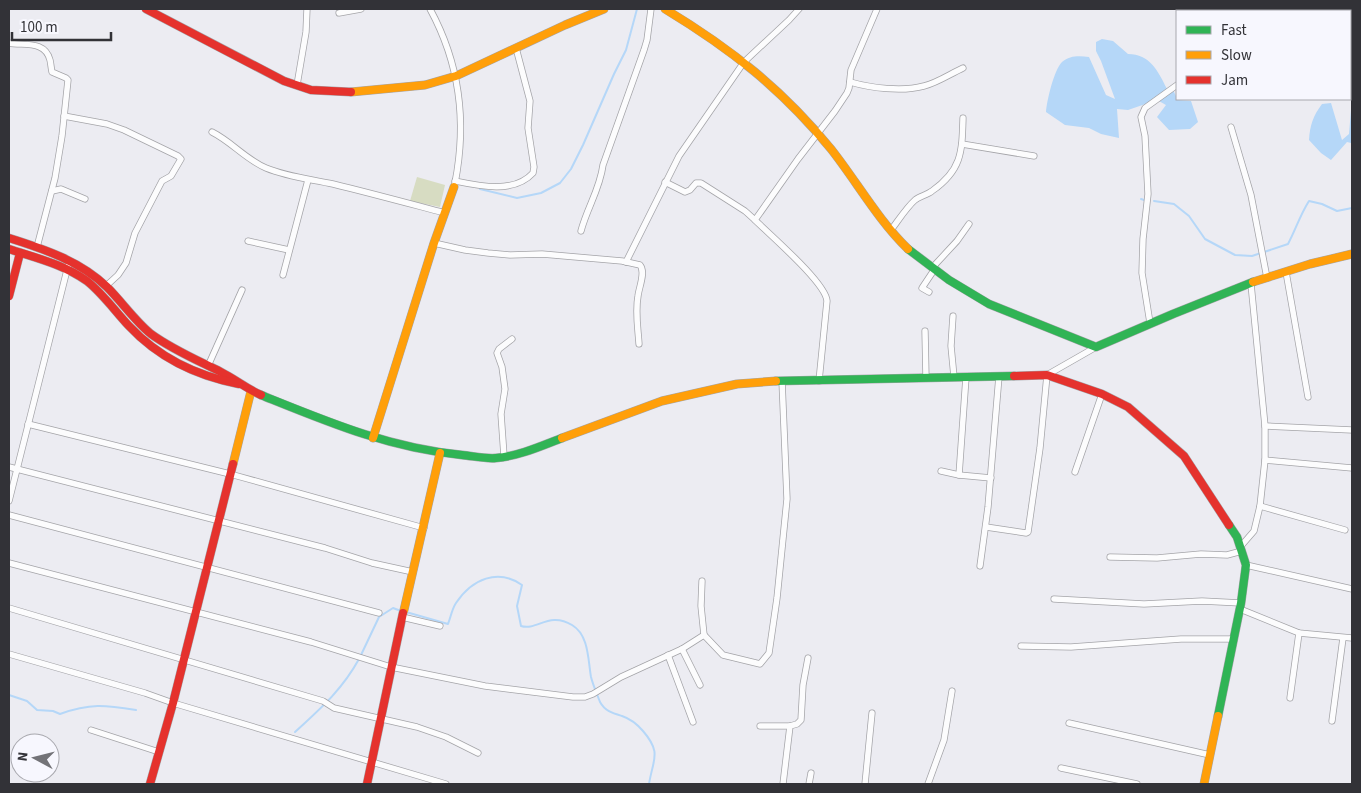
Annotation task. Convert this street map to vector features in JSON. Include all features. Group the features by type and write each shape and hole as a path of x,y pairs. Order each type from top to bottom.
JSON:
{"street":[{"path":"146,9 270,75 311,90 327,92 360,92 425,85 456,76 564,25 604,9"},
{"path":"297,85 306,32 306,9"},
{"path":"339,13 361,9"},
{"path":"373,438 434,242 455,183 461,146 456,76 443,37 430,9"},
{"path":"581,231 601,180 603,165 647,40 651,9"},
{"path":"665,9 744,62 775,88 818,133 891,230 912,253 933,269 1012,315 1082,340 1096,347"},
{"path":"626,262 679,156 744,62 799,9"},
{"path":"755,220 847,93 851,70 877,9"},
{"path":"9,43 34,44 46,51 52,72 68,80 52,191 37,247"},
{"path":"455,183 507,187 514,185 533,173 534,167 528,128 530,101 516,48"},
{"path":"850,82 873,87 913,88 932,83 963,68"},
{"path":"1150,323 1142,273 1143,239 1148,194 1145,136 1141,116 1145,108 1176,86"},
{"path":"64,116 107,124 124,130 178,156 181,160 171,176 162,181 135,233 126,263 118,275 106,286"},
{"path":"891,230 914,201 931,192 950,177 960,156 964,118"},
{"path":"1231,127 1251,194 1267,278"},
{"path":"212,132 224,138 239,152 265,168 445,213"},
{"path":"962,144 1034,156"},
{"path":"283,274 308,180"},
{"path":"665,182 685,192 690,190 696,183 701,184 745,212 798,262 825,293 826,301 819,381"},
{"path":"52,191 61,189 85,200"},
{"path":"929,292 922,288 933,269 969,224"},
{"path":"9,238 37,247 68,265 77,275 94,288 145,341 166,356 220,381 241,385"},
{"path":"248,241 289,250"},
{"path":"434,242 465,250 488,253 510,255 542,254 640,265 642,268 636,316 639,344"},
{"path":"9,249 68,265 82,266 106,286 150,334 191,359 223,372 251,391 344,429 373,438 440,453 474,457 504,456 524,452 662,401 737,384 782,381 1047,375 1116,400 1138,414 1184,456 1237,537 1242,548 1246,566 1240,606 1204,784"},
{"path":"9,296 20,253"},
{"path":"1047,375 1096,347 1150,323 1267,278 1352,254"},
{"path":"9,502 68,265"},
{"path":"1286,272 1308,397"},
{"path":"1110,557 1156,558 1201,554 1227,555 1242,548 1253,533 1260,506 1265,460 1265,426 1251,284"},
{"path":"208,366 242,290"},
{"path":"953,316 954,377"},
{"path":"925,331 926,378"},
{"path":"504,456 501,414 505,389 502,367 497,353 499,349 512,339"},
{"path":"986,527 1026,533 1029,529 1040,448 1047,375"},
{"path":"980,566 991,478 999,376"},
{"path":"959,475 966,377"},
{"path":"702,581 701,606 704,635 723,655 760,664 769,653 788,499 782,381"},
{"path":"150,784 174,703 251,391"},
{"path":"1075,472 1102,394"},
{"path":"28,424 230,474 424,528"},
{"path":"1265,426 1352,430"},
{"path":"367,784 403,613 440,453"},
{"path":"1265,460 1352,468"},
{"path":"9,467 325,548 372,563 413,572"},
{"path":"940,471 991,478"},
{"path":"1260,506 1345,530"},
{"path":"9,516 378,613"},
{"path":"9,563 312,642 392,667 505,688 573,697 585,697 593,694 704,635"},
{"path":"1246,566 1352,589"},
{"path":"1054,599 1144,604 1198,601 1240,606 1298,633 1352,638"},
{"path":"9,608 322,701 334,708 417,727 478,753"},
{"path":"403,613 440,626"},
{"path":"1290,698 1298,633"},
{"path":"1332,722 1343,638"},
{"path":"1021,646 1071,647 1181,639 1233,640"},
{"path":"682,648 700,685"},
{"path":"9,654 446,784"},
{"path":"668,655 693,722"},
{"path":"760,726 790,726 797,724 801,720 803,685 808,658"},
{"path":"928,784 944,740 952,691"},
{"path":"865,784 872,713"},
{"path":"1069,723 1210,755"},
{"path":"783,784 790,726"},
{"path":"91,730 159,752"},
{"path":"1061,768 1137,784"},
{"path":"809,784 811,773"}],"green space":[{"path":"417,177 445,185 440,207 410,201"}],"water":[{"path":"1102,39 1113,41 1128,54 1148,60 1157,70 1167,89 1173,90 1176,100 1191,101 1198,122 1190,129 1169,130 1157,117 1166,105 1157,100 1128,110 1117,109 1119,138 1101,134 1089,128 1065,125 1046,112 1049,93 1056,72 1062,62 1072,57 1089,57 1106,95 1115,99 1096,51 1096,42"},
{"path":"1352,98 1352,156 1351,143 1347,142 1331,160 1321,153 1309,140 1312,121 1322,104 1331,103 1342,140 1349,134"}],"waterway":[{"path":"480,189 517,198 541,193 560,183 571,169 583,145 626,50 637,9"},
{"path":"1154,201 1174,204 1189,216 1205,239 1235,255 1252,256 1288,244 1309,201 1322,204 1337,211 1352,208"},
{"path":"406,612 448,624 456,603 462,595 478,582 495,577 504,577 522,585 517,606 521,626 527,627 550,620 557,620 564,621 578,629 585,641 591,677 600,702 609,711 634,722 641,728 653,745 655,756 649,784"},
{"path":"361,655 379,617 393,608 401,611"},
{"path":"295,732 338,690 359,659"},
{"path":"9,695 27,701 37,710 53,711 60,714 80,708 98,706 136,710"}],"traffic: fast":[{"path":"908,249 949,280 989,304 1096,347 1253,282"},
{"path":"776,381 1014,376"},
{"path":"261,395 359,432 435,452 496,458 521,453 562,438"},
{"path":"1218,716 1241,603 1246,565 1237,537 1229,525"}],"traffic: slow":[{"path":"351,92 425,85 456,76 565,25 604,9"},
{"path":"665,9 734,55 794,107 831,149 877,213 908,249"},
{"path":"373,438 434,243 454,187"},
{"path":"1253,282 1310,264 1352,254"},
{"path":"562,438 662,401 737,384 776,381"},
{"path":"233,464 251,391"},
{"path":"404,610 440,453"},
{"path":"1204,784 1218,716"}],"traffic: jam":[{"path":"146,9 284,81 311,90 351,92"},
{"path":"9,238 48,251 85,270 107,287 139,323 159,340 261,395"},
{"path":"9,249 59,266 87,281 140,337 165,356 208,376 239,384"},
{"path":"9,296 20,253"},
{"path":"1014,376 1047,375 1102,394 1128,407 1184,456 1229,525"},
{"path":"150,784 173,703 233,464"},
{"path":"367,784 403,613"}]}
